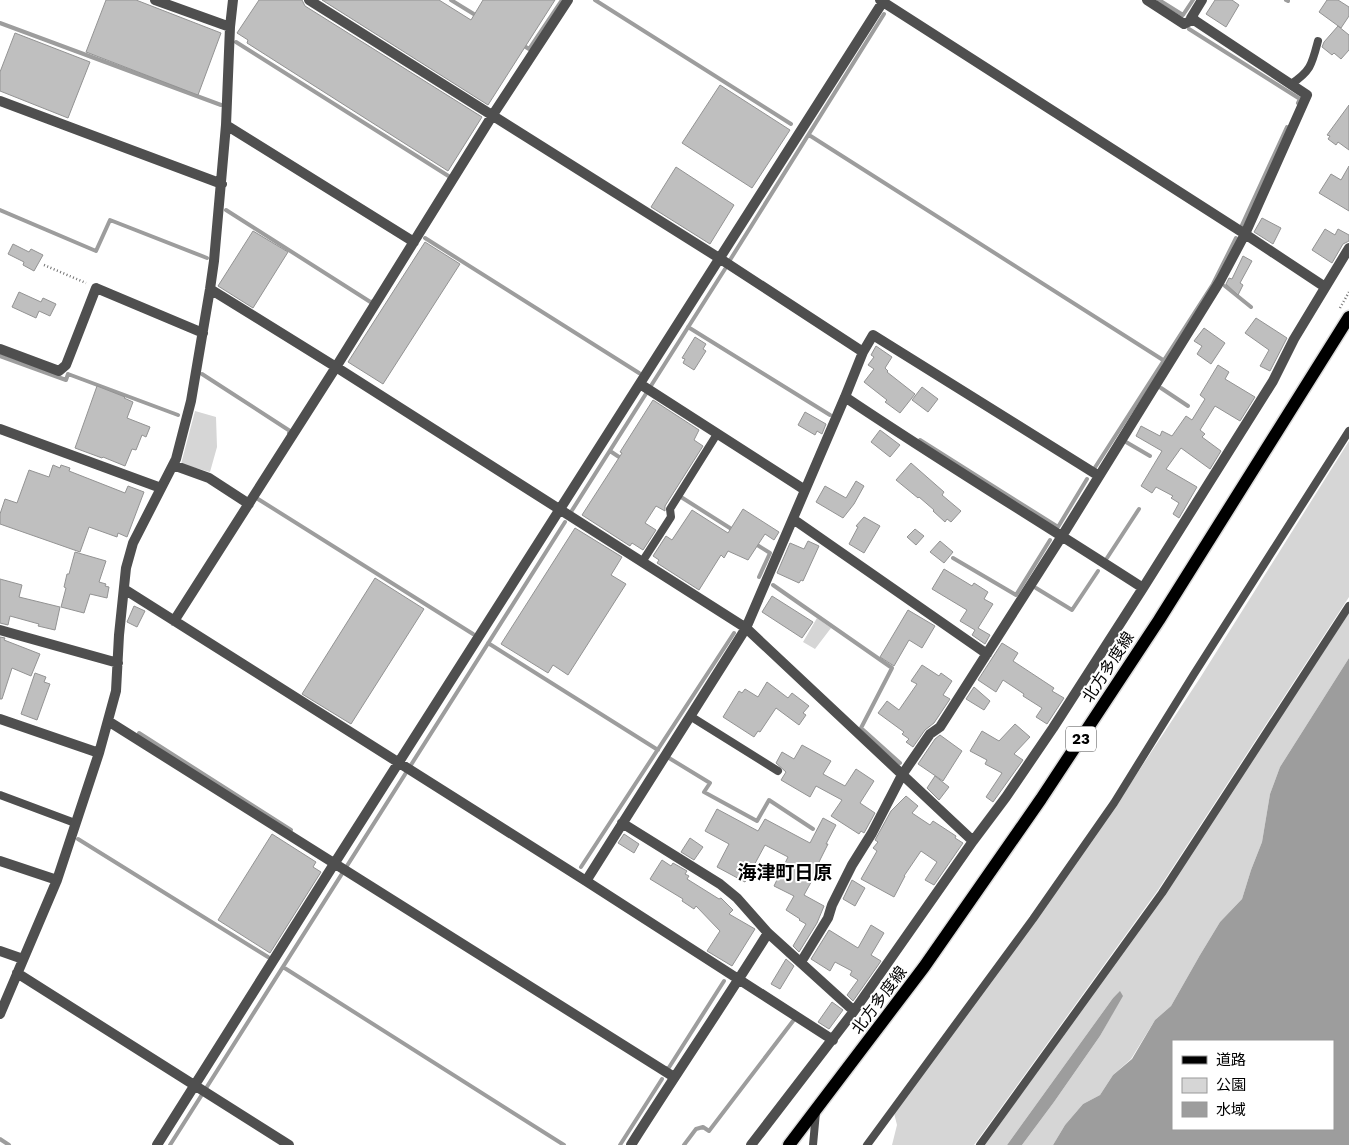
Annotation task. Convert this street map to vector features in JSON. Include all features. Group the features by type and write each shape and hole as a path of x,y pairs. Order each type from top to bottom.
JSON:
{"main road":[{"name":"北方多度線","path":"789,1145 924,967 1041,798 1160,620 1344,313"}],"street":[{"path":"155,0 230,27"},
{"path":"0,1014 57,880 99,753 116,691 119,635 126,568 133,543 174,465 191,401 210,289 222,184 233,0"},
{"path":"309,0 719,258 863,352"},
{"path":"174,622 492,116 568,0"},
{"path":"1147,0 1184,24 1194,19"},
{"path":"801,962 828,918 832,905 852,865 872,833 902,775 930,734 940,727 987,654 1220,281 1245,234 1307,95 1191,18 1202,0"},
{"path":"157,1145 197,1087 882,1 1325,287"},
{"path":"0,101 222,184"},
{"path":"226,125 414,242"},
{"path":"751,1145 833,1040 1053,728 1273,381 1294,339 1349,248"},
{"path":"0,349 59,372 66,365 96,288 203,333"},
{"path":"210,289 746,628 973,841"},
{"path":"586,880 746,628 863,352 873,335 1099,476"},
{"path":"641,385 805,490"},
{"path":"845,397 917,445 1143,588"},
{"path":"0,429 161,488"},
{"path":"174,465 209,478 249,504"},
{"path":"792,519 987,654"},
{"path":"124,589 586,880 833,1040"},
{"path":"0,630 118,663"},
{"path":"0,719 99,753"},
{"path":"108,722 674,1077"},
{"path":"622,823 720,884 737,898 768,933 854,1011"},
{"path":"0,860 57,880"},
{"path":"631,1145 768,933"},
{"path":"0,951 23,959"},
{"path":"17,973 289,1145"}],"lane":[{"path":"1291,84 1308,71 1313,61 1318,41"},
{"path":"867,1145 1033,919 1114,803 1349,431"},
{"path":"642,562 671,517 670,509 717,434"},
{"path":"980,1145 1162,892 1349,606"},
{"path":"690,716 778,771"},
{"path":"0,795 75,823"},
{"path":"813,1145 816,1109"}],"path":[{"path":"44,265 96,288"},
{"path":"1344,313 1349,292"}],"green space":[{"path":"195,411 216,417 217,447 210,472 181,464"},
{"path":"1349,441 1349,597 1158,890 974,1145 892,1145 897,1125 894,1113 1115,807 1200,678"},
{"path":"1349,613 1349,658 1280,767 1270,794 1262,842 1242,899 1220,922 1171,1006 1155,1020 1131,1059 1113,1075 1100,1095 1083,1104 1065,1125 1053,1145 1022,1145 1100,1036 1122,996 1120,992 1113,998 1007,1145 985,1145 1165,893"},
{"path":"817,618 831,628 815,649 803,642"}],"water":[{"path":"1349,658 1349,1145 1053,1145 1065,1125 1083,1104 1100,1095 1113,1075 1132,1059 1155,1020 1171,1006 1220,922 1242,899 1262,842 1270,794 1280,767"},
{"path":"1120,991 1123,996 1100,1036 1054,1102 1022,1145 1007,1145 1113,998"}],"building":[{"path":"106,0 136,0 221,33 198,95 86,52"},
{"path":"259,0 302,0 305,6 482,117 448,171 247,43 248,40 237,33"},
{"path":"322,0 439,0 471,20 483,0 555,0 488,105"},
{"path":"1215,0 1232,0 1239,5 1226,27 1206,14"},
{"path":"1327,0 1338,0 1349,7 1349,16 1341,28 1319,12"},
{"path":"1338,26 1349,35 1349,50 1341,59 1322,47"},
{"path":"15,33 90,62 68,118 0,91 0,72"},
{"path":"720,85 790,130 752,188 682,143"},
{"path":"1349,105 1349,150 1338,142 1336,145 1328,139 1330,136 1327,135"},
{"path":"1349,166 1349,211 1319,193 1331,174 1341,180"},
{"path":"676,167 734,205 710,244 651,207"},
{"path":"1262,218 1281,228 1273,244 1254,232"},
{"path":"1325,229 1335,235 1338,229 1349,235 1349,241 1343,244 1332,263 1312,250"},
{"path":"253,231 288,252 253,308 218,286"},
{"path":"425,242 460,264 383,384 348,362"},
{"path":"13,244 29,252 31,249 43,255 34,271 23,265 24,262 8,254"},
{"path":"1243,256 1252,261 1240,283 1243,285 1238,295 1226,284 1229,278 1232,279"},
{"path":"19,292 41,302 43,298 56,304 50,316 39,311 36,318 12,307"},
{"path":"1256,318 1287,338 1270,371 1260,366 1269,350 1245,333"},
{"path":"1204,328 1225,343 1211,364 1197,354 1202,346 1194,341"},
{"path":"695,337 706,344 703,349 706,351 694,370 683,363 685,359 682,358"},
{"path":"876,346 892,357 885,368 887,372 915,394 900,413 864,382 874,369 868,365 874,357 871,355"},
{"path":"1218,365 1229,372 1225,379 1255,397 1240,421 1215,406 1200,430 1205,434 1202,437 1221,451 1210,469 1181,448 1166,469 1197,487 1179,518 1173,514 1179,503 1171,498 1173,496 1156,487 1152,493 1141,486 1162,451 1136,436 1141,426 1160,436 1162,431 1172,436 1186,416 1192,420 1205,399 1200,395"},
{"path":"97,386 133,402 127,418 150,427 146,437 142,435 136,450 132,449 125,466 75,448"},
{"path":"922,387 938,399 928,412 912,400"},
{"path":"653,400 699,430 694,440 703,446 665,506 665,511 656,506 645,523 656,530 643,550 632,543 630,546 582,515"},
{"path":"805,412 826,424 822,434 817,431 815,435 798,425"},
{"path":"880,430 900,445 890,457 871,442"},
{"path":"911,463 944,492 942,495 961,511 951,522 947,519 945,522 919,497 896,480"},
{"path":"53,465 60,468 61,465 70,468 69,471 125,493 128,486 144,492 127,537 118,533 117,537 89,527 80,552 0,524 0,514 5,499 17,503 29,470 49,477"},
{"path":"856,481 864,486 854,504 843,518 816,502 825,486 846,498"},
{"path":"743,509 779,532 774,540 765,534 748,560 728,551 724,558 721,555 699,590 657,563 659,560 653,556 666,536 672,540 692,510 728,533"},
{"path":"864,517 880,526 864,553 849,544 858,527 856,526"},
{"path":"575,528 622,557 611,575 626,584 568,675 553,665 548,673 501,644"},
{"path":"915,529 924,536 916,545 907,537"},
{"path":"808,541 819,546 803,581 801,580 799,583 777,573 790,543 804,549"},
{"path":"940,541 953,552 944,563 930,552"},
{"path":"75,552 106,561 99,582 109,587 107,598 90,594 84,613 61,607 66,588 64,587 67,574 69,574"},
{"path":"944,569 972,586 974,583 988,592 984,599 993,604 978,628 990,635 985,644 972,635 975,630 960,621 967,610 932,589"},
{"path":"375,578 424,609 351,724 302,694"},
{"path":"0,579 22,585 19,597 60,607 55,630 10,616 8,625 0,623"},
{"path":"772,596 813,622 802,638 762,612"},
{"path":"134,606 145,611 137,627 127,622"},
{"path":"908,610 935,626 922,648 909,640 894,666 880,657"},
{"path":"0,637 40,654 31,676 12,668 2,699 0,699"},
{"path":"1002,643 1018,653 1013,661 1054,688 1052,691 1064,698 1047,724 1036,717 1042,708 1003,680 996,692 978,680"},
{"path":"922,665 939,676 941,673 952,681 943,695 950,699 934,723 925,730 913,747 906,742 909,739 902,734 904,732 878,713 887,701 899,710 917,684 911,681"},
{"path":"35,673 46,677 44,682 50,684 37,720 21,714"},
{"path":"767,682 788,698 792,693 809,706 803,713 806,715 799,725 776,708 760,732 758,731 754,737 723,717 739,691 742,693 745,689 758,697"},
{"path":"974,687 990,701 984,710 966,699"},
{"path":"1015,724 1030,737 1014,754 1023,760 993,802 986,797 1002,773 985,764 987,760 970,751 982,731 999,741"},
{"path":"940,735 962,751 943,781 918,764 935,739"},
{"path":"802,745 831,761 823,774 845,786 856,769 874,781 860,803 875,813 864,833 861,831 859,834 831,816 842,800 816,786 810,797 781,780 786,772 776,763 782,752 794,759"},
{"path":"935,776 949,787 939,800 927,788"},
{"path":"906,796 918,806 912,813 930,825 933,821 956,836 955,838 963,843 934,885 925,880 937,862 921,851 904,876 894,897 861,879 877,851 873,848 878,842 875,840 891,811"},
{"path":"717,809 758,831 765,819 810,843 823,818 836,825 813,874 815,875 804,895 824,906 817,923 799,952 793,946 806,924 786,910 794,896 774,886 788,857 765,845 745,882 717,867 729,844 705,831"},
{"path":"272,834 316,862 313,867 321,872 270,953 218,920"},
{"path":"624,834 639,844 634,853 618,843"},
{"path":"690,838 703,847 694,860 681,852"},
{"path":"662,860 671,866 673,863 687,871 685,874 689,876 687,879 719,899 721,898 733,910 729,914 755,929 732,966 707,951 720,931 696,906 694,909 682,901 683,899 650,879"},
{"path":"852,880 865,888 855,906 843,899"},
{"path":"871,925 884,933 871,955 881,961 853,1001 847,995 858,980 850,975 852,971 835,962 830,971 811,959 829,930 858,948"},
{"path":"786,959 794,966 780,989 771,984"},
{"path":"832,1002 843,1010 829,1029 818,1022"}],"waterway":[{"path":"451,0 477,16"},
{"path":"521,44 529,49 562,0"},
{"path":"595,0 791,124"},
{"path":"1159,0 1183,15 1193,0"},
{"path":"730,260 884,14"},
{"path":"0,23 221,105"},
{"path":"1189,29 1300,99 1298,103"},
{"path":"236,42 450,177 449,179"},
{"path":"1242,225 1287,127"},
{"path":"809,135 1163,360"},
{"path":"0,210 96,251 110,220 207,258"},
{"path":"226,210 372,303 373,301"},
{"path":"425,238 639,373"},
{"path":"1094,469 1213,284 1236,238"},
{"path":"571,512 725,269"},
{"path":"1225,286 1251,307"},
{"path":"688,327 830,415"},
{"path":"0,356 66,380 68,374 178,415"},
{"path":"202,374 290,431 289,433"},
{"path":"1161,388 1188,406"},
{"path":"920,440 1058,527 1087,479"},
{"path":"1126,442 1150,456"},
{"path":"610,451 622,459"},
{"path":"681,497 733,530"},
{"path":"258,499 473,634"},
{"path":"1107,558 1139,509"},
{"path":"170,1145 565,522"},
{"path":"953,558 1016,595 1050,540"},
{"path":"754,543 770,553 759,577"},
{"path":"1036,588 1072,610 1098,571"},
{"path":"773,585 892,668 861,728 900,763"},
{"path":"581,867 734,633"},
{"path":"488,643 658,750"},
{"path":"139,733 291,830"},
{"path":"669,758 710,783 704,792 757,821 769,800 813,829"},
{"path":"78,839 268,957"},
{"path":"283,967 564,1145"},
{"path":"667,1068 724,981"},
{"path":"684,1145 696,1129 703,1127 709,1131 793,1021"},
{"path":"620,1145 662,1079"},
{"path":"0,1139 9,1145"}],"district":[{"name":"海津町日原","path":"785,872"}]}
